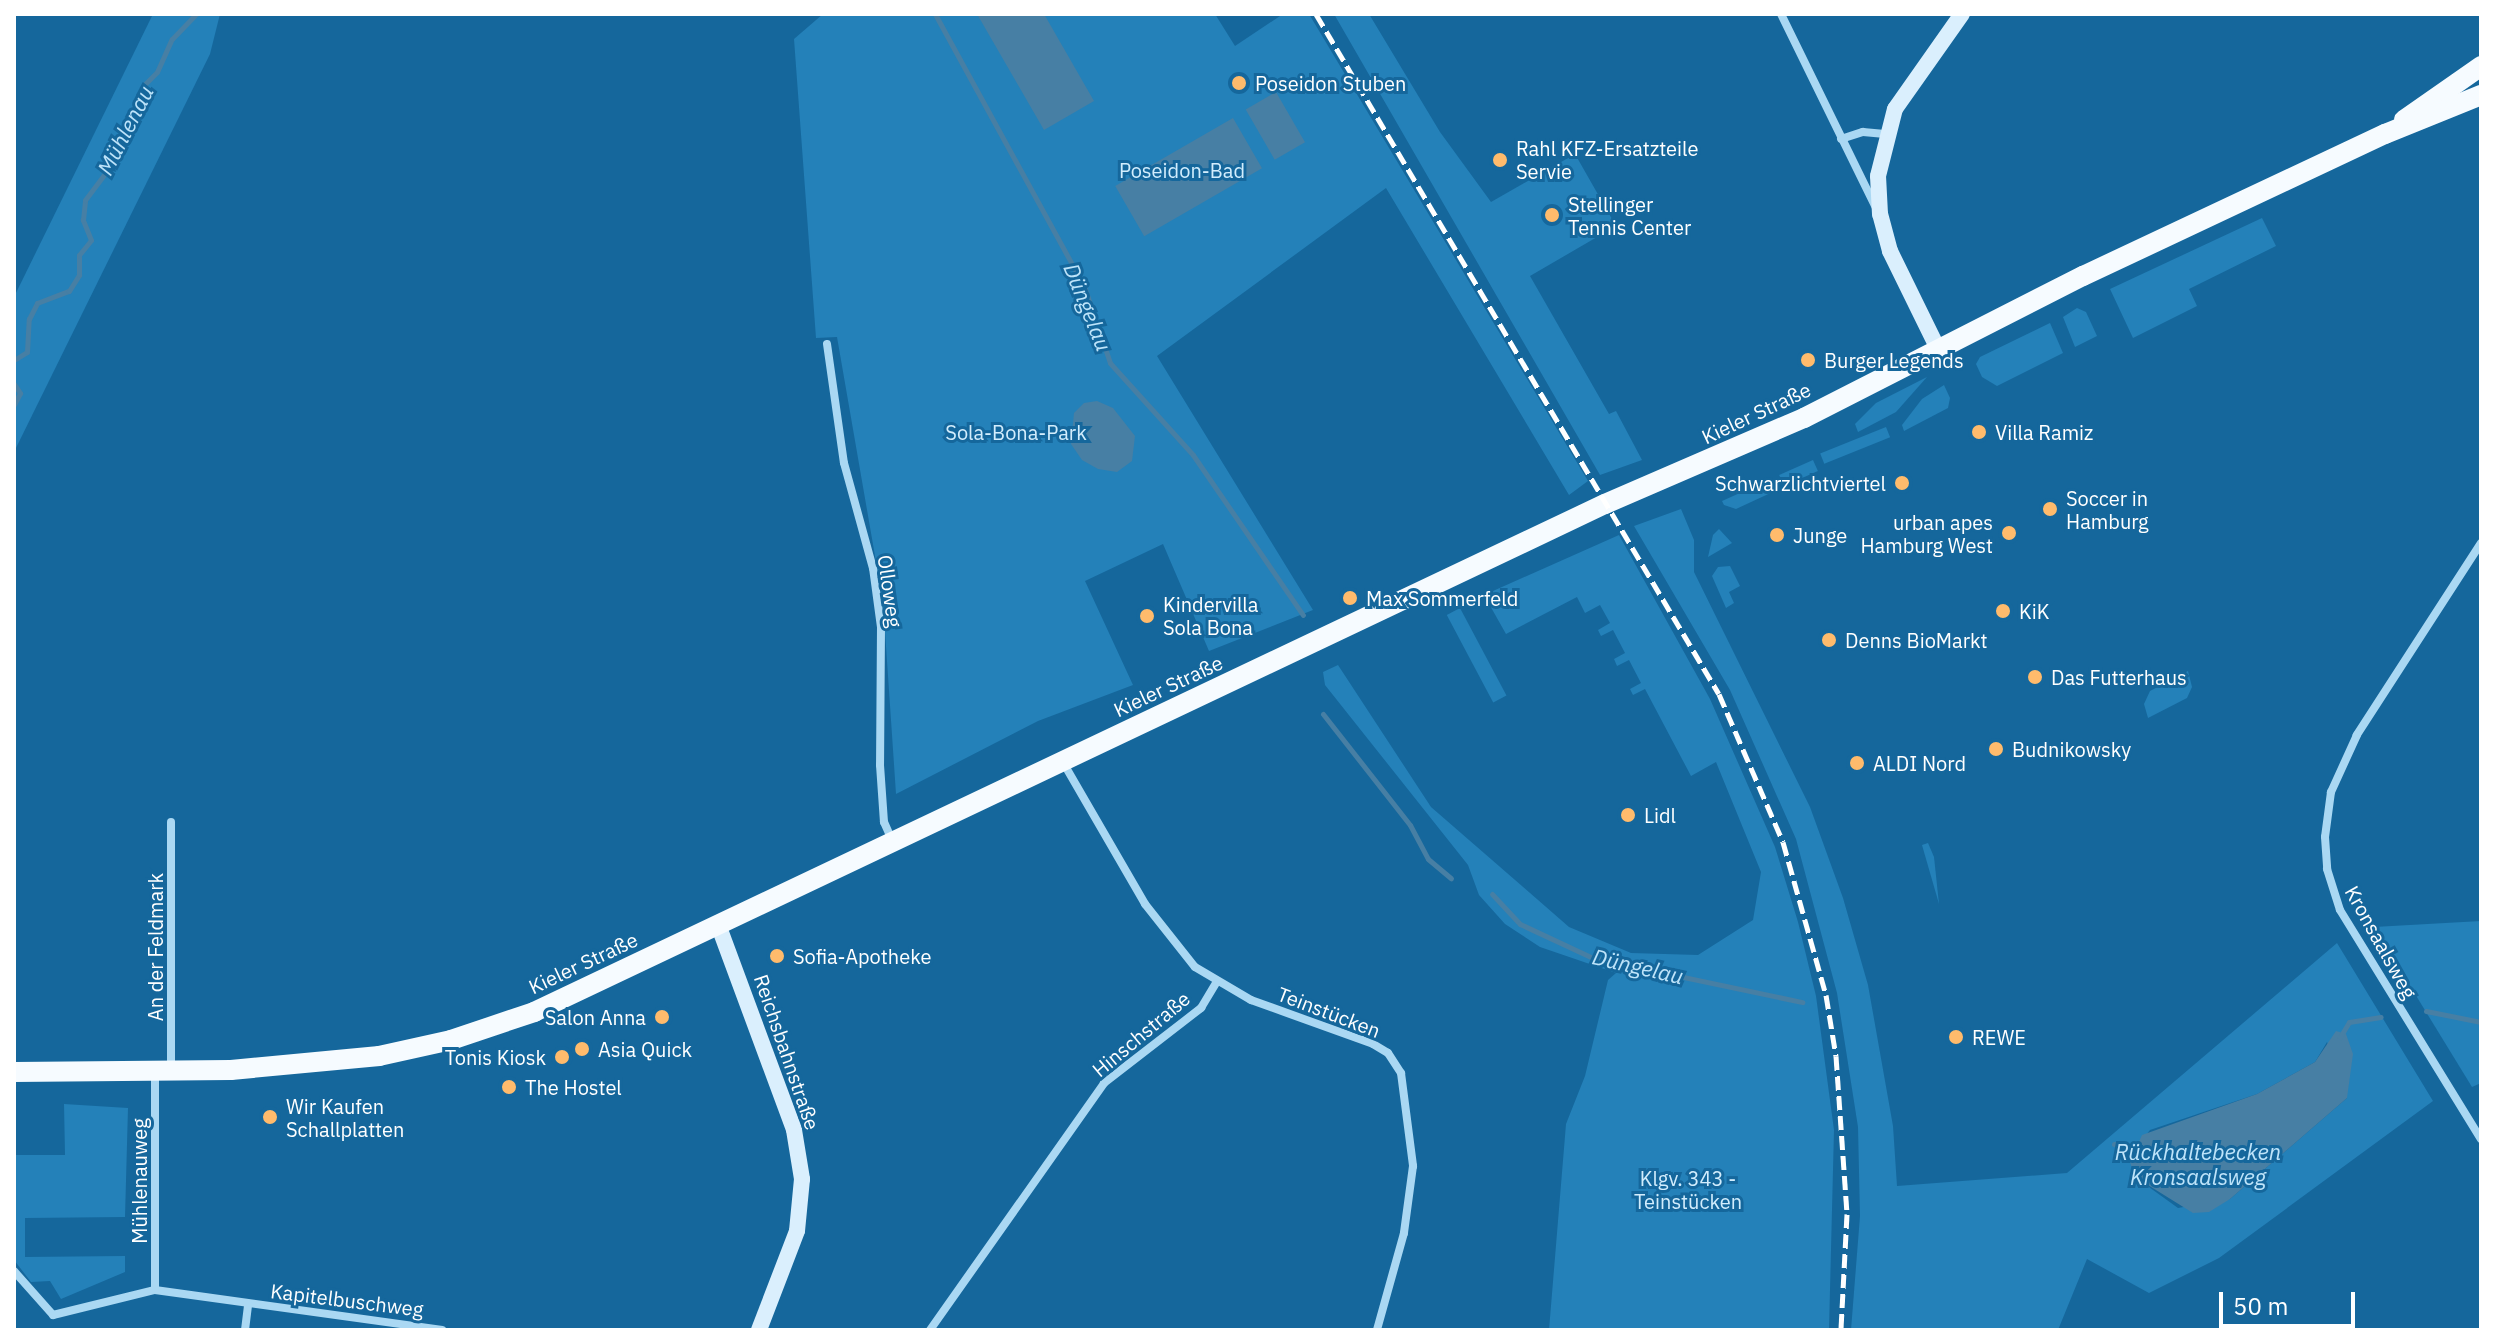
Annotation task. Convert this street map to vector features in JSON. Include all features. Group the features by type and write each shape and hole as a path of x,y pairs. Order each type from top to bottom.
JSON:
{"main road":[{"name":"Kieler Straße","path":"2385,134 2481,66"},
{"name":"Kieler Straße","path":"14,1072 163,1072 364,1058 451,1040 534,1012 1064,764 1605,504 1804,418 1938,349 2385,134 2481,95"}],"street":[{"path":"1781,14 1880,214"},
{"path":"1938,349 1890,251 1880,214 1878,176 1885,134 1901,99 1962,14"},
{"path":"1841,139 1863,132 1885,134"},
{"name":"Olloweg","path":"827,344 844,463 873,568 881,627 882,798 893,845"},
{"name":"Kronsaalsweg","path":"2481,543 2357,735 2331,792 2325,837 2327,869 2340,910 2481,1139"},
{"name":"Hinschstraße","path":"930,1330 1104,1083 1201,1008 1216,983 1176,948 1064,764"},
{"name":"An der Feldmark","path":"163,1072 171,822"},
{"name":"Reichsbahnstraße","path":"719,927 794,1130 802,1179 797,1231 759,1330"},
{"name":"Teinstücken","path":"1216,983 1373,1044 1388,1053 1401,1073 1415,1149 1404,1233 1377,1330"},
{"name":"Mühlenauweg","path":"155,1290 163,1072"},
{"name":"Kapitelbuschweg","path":"14,1271 53,1315 155,1290 442,1330"},
{"name":"Kapitelbuschweg","path":"245,1330 248,1304"}],"green space":[{"path":"153,14 220,14 210,54 14,452 14,297"},
{"path":"823,14 1215,14 1235,46 1283,14 1309,14 1588,481 1569,495 1386,188 1157,356 1313,610 1209,651 1163,544 1085,581 1133,685 1038,721 896,794 883,602 837,337 816,338 794,39"},
{"path":"1334,14 1369,14 1440,132 1491,202 1575,154 1616,226 1530,276 1609,414 1616,411 1642,460 1600,475"},
{"path":"2262,218 2276,246 2189,289 2197,306 2133,338 2110,289"},
{"path":"2077,308 2086,312 2097,336 2075,347 2063,317"},
{"path":"2050,323 2063,353 1997,386 1982,377 1976,364 1980,357"},
{"path":"1927,377 1896,412 1858,432 1855,424 1876,403"},
{"path":"1944,385 1950,398 1948,408 1904,431 1902,425 1922,399"},
{"path":"1886,427 1890,437 1824,464 1820,454"},
{"path":"1813,460 1818,471 1784,486 1779,475"},
{"path":"1771,479 1777,490 1736,509 1724,505 1722,501"},
{"path":"1681,509 1694,540 1694,572 1810,807 1843,898 1868,985 1893,1126 1897,1186 2067,1173 2337,943 2433,1101 2219,1258 2149,1293 2087,1259 2058,1330 1851,1330 1860,1216 1858,1127 1837,993 1796,839 1730,690 1634,526","holes":["2327,1042 2347,1098 2230,1199 2178,1208 2135,1177 2134,1150 2150,1130 2257,1094 2315,1062"]},
{"path":"1719,529 1732,543 1708,557 1713,535"},
{"name":"Klgv. 343 - Teinstücken","path":"1619,535 1710,699 1775,847 1798,922 1816,996 1834,1130 1829,1330 1549,1330 1566,1124 1585,1076 1608,980 1616,973 1540,947 1505,924 1479,895 1468,865 1325,685 1323,672 1338,665 1431,807 1569,927 1631,953 1698,955 1753,920 1761,872 1716,762 1691,776 1645,689 1633,695 1630,689 1641,683 1629,660 1617,666 1614,659 1625,653 1613,630 1601,636 1598,630 1610,623 1600,605 1585,613 1577,597 1506,634 1484,595"},
{"path":"1730,566 1740,586 1729,592 1734,603 1726,608 1712,576 1718,567"},
{"path":"1460,608 1506,695 1493,702 1447,615"},
{"path":"2188,671 2192,687 2187,698 2148,718 2144,704 2150,691"},
{"path":"1928,843 1934,857 1939,904 1922,845"},
{"path":"2481,921 2481,1083 2472,1087 2374,927"},
{"path":"64,1104 128,1108 125,1217 25,1218 25,1257 125,1256 125,1272 61,1299 50,1281 31,1282 14,1260 14,1155 65,1155"}],"water":[{"path":"977,14 1044,14 1094,101 1044,130"},
{"path":"1276,92 1305,142 1275,160 1246,110"},
{"path":"1233,118 1262,168 1144,236 1115,186"},
{"path":"1097,401 1113,408 1135,436 1132,461 1117,472 1098,469 1082,460 1071,444 1074,413 1084,403"},
{"name":"Rückhaltebecken Kronsaalsweg","path":"2336,1031 2346,1034 2353,1054 2347,1098 2230,1199 2209,1212 2193,1213 2135,1177 2130,1162 2142,1135 2257,1094 2315,1062"}],"waterway":[{"name":"Mühlenau","path":"14,360 27,352 29,319 37,303 69,291 79,275 79,255 91,240 83,220 85,200 106,172 144,85 157,72 172,39 196,14"},
{"name":"Düngelau","path":"935,14 1084,286 1110,363 1193,455 1303,615"},
{"name":"Mühlenau","path":"14,384 20,393 14,405"},
{"name":"Düngelau","path":"1323,714 1410,825 1428,859 1451,878"},
{"name":"Düngelau","path":"1492,894 1520,924 1593,958 1802,1002"},
{"name":"Düngelau","path":"2426,1011 2481,1022"},
{"name":"Düngelau","path":"2340,1037 2349,1022 2381,1017"},
{"name":"Düngelau","path":"2114,1144 2140,1150"}],"railway":[{"path":"1316,14 1719,694 1783,842 1826,995 1836,1056 1847,1214 1841,1330"}],"place":[{"name":"Poseidon Stuben","path":"1239,83"},
{"name":"Rahl KFZ-Ersatzteile Servie","path":"1500,160"},
{"name":"Stellinger Tennis Center","path":"1552,215"},
{"name":"Burger Legends","path":"1808,360"},
{"name":"Villa Ramiz","path":"1979,432"},
{"name":"Schwarzlichtviertel","path":"1902,483"},
{"name":"Soccer in Hamburg","path":"2050,509"},
{"name":"urban apes Hamburg West","path":"2009,533"},
{"name":"Junge","path":"1777,535"},
{"name":"Max Sommerfeld","path":"1350,598"},
{"name":"KiK","path":"2003,611"},
{"name":"Kindervilla Sola Bona","path":"1147,616"},
{"name":"Denns BioMarkt","path":"1829,640"},
{"name":"Das Futterhaus","path":"2035,677"},
{"name":"Budnikowsky","path":"1996,749"},
{"name":"ALDI Nord","path":"1857,763"},
{"name":"Lidl","path":"1628,815"},
{"name":"Sofia-Apotheke","path":"777,956"},
{"name":"Salon Anna","path":"662,1017"},
{"name":"REWE","path":"1956,1037"},
{"name":"Asia Quick","path":"582,1049"},
{"name":"Tonis Kiosk","path":"562,1057"},
{"name":"The Hostel","path":"509,1087"},
{"name":"Wir Kaufen Schallplatten","path":"270,1117"}],"park label":[{"name":"Poseidon-Bad","path":"1182,170"},
{"name":"Sola-Bona-Park","path":"1016,432"}]}
